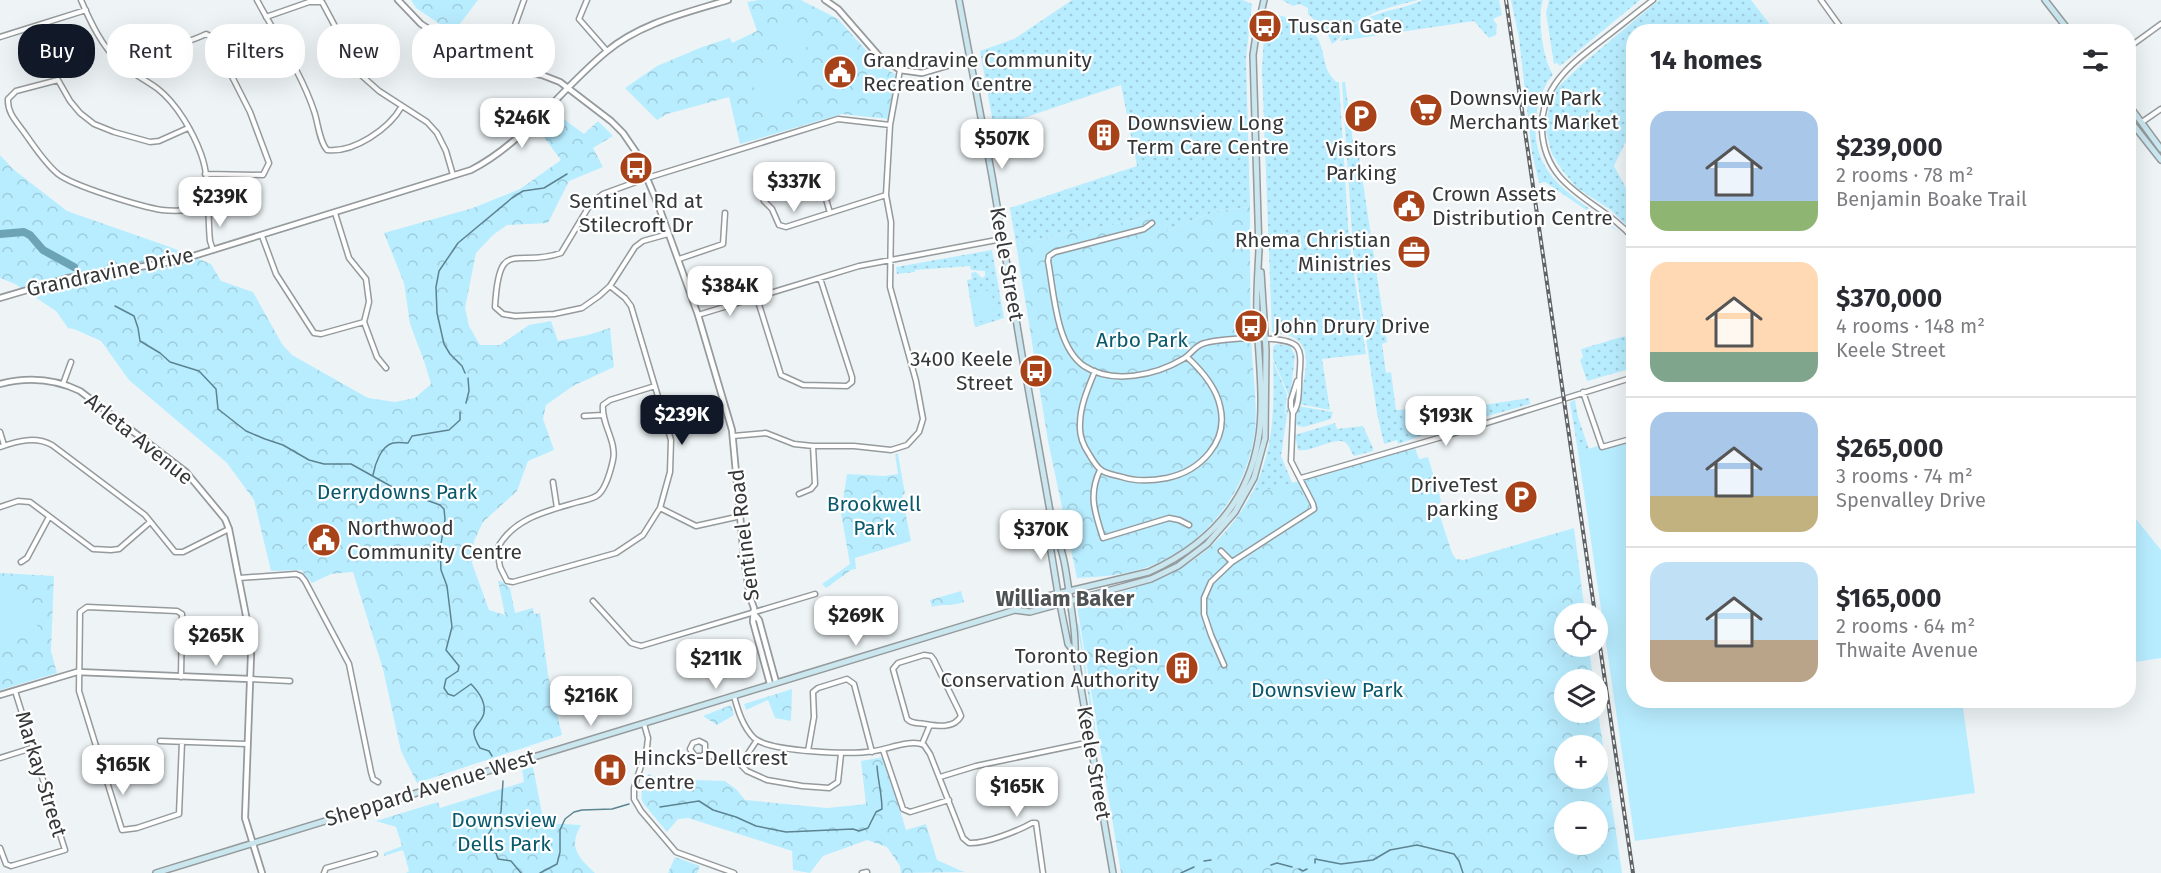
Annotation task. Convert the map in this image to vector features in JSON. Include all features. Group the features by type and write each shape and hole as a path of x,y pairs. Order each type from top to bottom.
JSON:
{"main road":[{"name":"Keele Street","path":"959,0 1053,528 1060,543 1070,591 1076,643 1075,653 1113,873"},
{"name":"Sheppard Avenue West","path":"1015,610 1023,602 1149,572 1168,563 1201,541 1229,510 1249,475 1259,440 1260,411 1259,249 1253,55 1264,0"},
{"path":"2045,0 2064,24"},
{"path":"2136,114 2161,149"},
{"path":"2136,128 2161,160"},
{"name":"Sheppard Avenue West","path":"156,873 1015,610 1030,612 1134,585 1178,566 1207,544 1235,512 1254,478 1265,438 1266,339 1259,249"},
{"name":"Keele Street","path":"1053,528 1050,545 1058,594 1068,644 1075,653"}],"street":[{"path":"81,0 107,46"},
{"path":"257,0 310,99 323,146 327,150 333,151 355,144 378,133 402,106"},
{"name":"Sentinel Road","path":"398,0 421,24"},
{"path":"515,24 524,0"},
{"path":"587,0 579,19 607,51"},
{"name":"Grandravine Drive","path":"0,298 68,278 159,265 262,236 471,170 502,152 607,51 624,39 662,20 728,0"},
{"path":"825,0 849,20 879,56 900,70 922,73 970,59"},
{"path":"1626,231 1615,219 1569,187 1560,177 1545,150 1542,124 1547,98 1559,77 1572,63 1653,0"},
{"path":"1821,0 1838,24"},
{"path":"266,16 309,2 322,2 361,75 379,91 427,122 437,133 446,151 453,176"},
{"path":"0,37 86,10"},
{"path":"2136,42 2161,24"},
{"path":"193,39 206,34 212,37 250,112 269,163 263,175 205,174"},
{"path":"733,436 766,433 794,444 813,447 845,446 891,450 907,445 919,432 922,413 914,372 891,293 891,222 886,195 890,125 900,70"},
{"path":"142,78 160,91 176,108 200,152 205,174 210,241 213,250"},
{"name":"Sentinel Road","path":"551,78 607,117 636,152 679,259 698,315 733,436 744,558 753,622 773,683"},
{"path":"188,128 159,141 150,142 114,132 94,124 80,113 58,80 16,91 8,99 11,114 34,148 62,176 78,184 149,207 164,210 208,209"},
{"path":"2142,122 2161,110"},
{"path":"668,234 643,241 634,247 610,286 585,307 566,313 509,315 498,312 495,307 500,271 505,261 561,253 593,201 603,194 838,119 890,125"},
{"path":"826,181 824,192 830,213"},
{"path":"764,201 772,209 779,225 786,227 886,195"},
{"path":"335,213 349,258 366,279 369,302 364,322 377,357 386,368"},
{"path":"679,259 723,244 725,213"},
{"path":"1152,223 1144,229 1055,252 1048,258 1064,340 1078,361 1095,372 1140,376 1155,372 1187,357 1204,343 1258,339 1290,341 1297,346 1301,357 1300,370 1290,407 1293,413 1290,457 1314,509 1232,562 1207,588 1204,605 1210,635 1224,665"},
{"path":"262,236 276,274 314,333 321,334 364,322"},
{"path":"698,315 859,266 1002,239"},
{"path":"757,298 781,375 803,385 847,387 852,382 852,377 820,278"},
{"path":"610,286 631,306 655,386 671,440 670,472 660,508 643,535 615,554 513,582 507,581 498,561 497,549 499,544 523,520 591,499 601,493 613,459 612,444 603,415 603,405 610,400 655,386"},
{"path":"1095,372 1083,405 1080,430 1084,446 1100,470 1136,481 1164,478 1187,472 1208,455 1220,434 1221,406 1208,381 1187,357"},
{"path":"63,384 71,362"},
{"path":"1301,478 1626,379"},
{"name":"Arleta Avenue","path":"0,384 24,380 44,380 63,384 86,395 186,472 225,519 229,529 250,636 245,818 262,873"},
{"path":"1583,392 1602,447 1626,440"},
{"path":"584,417 603,415"},
{"path":"0,432 2,446 32,440 50,444 145,515 175,552 180,554 229,529"},
{"path":"799,494 811,489 815,484 813,447"},
{"path":"1100,470 1094,485 1094,511 1103,538 1169,518 1188,525"},
{"path":"553,482 558,508"},
{"path":"0,507 26,501 93,549 119,549 150,522"},
{"path":"660,508 696,526 741,516"},
{"path":"21,561 27,558 49,516"},
{"path":"1221,551 1232,562"},
{"path":"239,578 296,574 306,581 349,664 371,772 378,783"},
{"path":"593,601 629,641 637,646 815,594"},
{"path":"181,677 182,614 177,611 83,609 80,612 77,672 80,695 122,830 137,828 179,814 182,741"},
{"path":"924,655 931,656 934,660 961,716 955,723 944,726 930,725 914,723 907,718 893,669 898,663 924,655"},
{"path":"0,696 77,672 290,681"},
{"path":"808,751 814,720 814,690 848,679 854,684 872,752"},
{"name":"Markay Street","path":"0,848 6,864 11,866 65,850 15,691"},
{"path":"734,696 745,726 757,740 808,751 841,754 872,752 910,744 922,744"},
{"path":"644,724 648,738 647,747 634,788 634,799 641,811 676,852 734,873"},
{"path":"922,744 930,725"},
{"path":"741,764 757,740"},
{"path":"160,741 247,744"},
{"path":"699,741 705,744 705,753 698,757 692,754 690,749 693,743 699,741"},
{"path":"940,777 992,762 1026,757 1090,742"},
{"path":"922,744 930,754 961,832 969,843 1025,827 1032,822 1036,823 1042,873"},
{"path":"0,758 32,748"},
{"path":"883,750 903,809 910,812 949,800"},
{"path":"705,753 716,758 737,761 747,771 761,778 802,786 829,788 838,782 841,754"},
{"path":"324,873 326,868 375,854"}],"green space":[{"path":"411,0 478,0 460,24 440,24 416,8"},
{"path":"801,0 838,19 879,65 895,74 889,119 842,114 740,144 729,97 667,114 657,120 625,88 657,66 730,38 732,43 757,31 747,2"},
{"path":"1072,0 1243,0 1252,4 1246,59 1250,207 1216,211 1167,231 1154,212 1135,220 1016,244 1010,208 1137,166 1121,85 994,128 980,51 1014,39"},
{"path":"1282,0 1418,0 1369,15 1354,24 1332,44 1326,31 1308,14 1308,8 1300,4 1293,6"},
{"path":"1423,0 1499,0 1502,15 1493,19 1497,25 1496,35 1489,38 1474,21 1340,41 1347,31 1366,18"},
{"path":"1511,0 1543,0 1541,7 1542,38 1546,59 1553,74 1543,91 1537,108 1536,134 1539,154 1547,170 1559,184 1620,233 1545,182 1539,183 1532,153 1519,38"},
{"path":"1549,0 1640,0 1560,66 1557,63 1554,64 1546,13"},
{"path":"1659,0 1751,0 1770,24 1630,24"},
{"path":"1277,15 1300,23 1312,31 1321,46 1327,70 1336,82 1339,82 1349,240 1366,354 1322,359 1330,410 1299,404 1306,367 1303,347 1297,340 1287,335 1272,333 1262,70 1266,22"},
{"path":"803,22 810,46 779,55 772,31"},
{"path":"1626,28 1626,142 1614,166 1626,188 1626,225 1611,210 1577,188 1552,154 1546,132 1548,110 1557,88"},
{"path":"775,65 789,75 802,99 760,113 750,72"},
{"path":"1342,82 1345,82 1354,150 1358,150 1387,342 1382,344 1386,373 1391,372 1396,410 1424,408 1429,433 1398,444 1397,440 1384,444 1377,413 1353,250"},
{"name":"Derrydowns Park","path":"557,114 584,134 598,121 613,136 593,148 603,167 569,181 548,223 507,225 493,235 476,253 465,308 469,326 480,345 500,345 529,325 551,321 558,341 610,328 614,367 573,386 546,405 543,419 554,450 528,461 517,491 483,522 474,541 472,563 489,610 505,615 498,581 501,581 510,588 515,613 533,608 534,614 540,613 548,675 562,735 417,783 401,751 383,669 353,572 331,574 312,583 301,570 271,571 254,500 227,463 129,380 101,341 68,328 56,311 15,284 0,278 0,155 13,169 67,211 211,264 221,281 253,292 282,344 292,355 368,398 395,402 415,398 431,384 410,324 404,283 384,233 473,208 520,189 561,160 540,132"},
{"name":"Arbo Park","path":"1250,207 1251,342 1256,418 1251,452 1243,474 1221,513 1188,545 1169,557 1131,572 1077,578 1048,441 1016,244 1135,220 1154,212 1163,217 1167,231 1216,211"},
{"path":"992,250 1004,318 976,327 967,280 972,279 971,273 976,272 982,278 985,276 985,271 971,270 970,266 915,270 915,272 897,274 896,267"},
{"path":"991,290 997,318 977,322 971,294"},
{"path":"1625,336 1626,370 1587,381 1580,360 1583,357 1581,349"},
{"path":"1276,344 1290,346 1295,355 1288,415 1286,412 1289,396 1273,359 1273,347"},
{"path":"1273,361 1287,394 1285,412 1287,415 1281,456 1294,487 1232,525 1256,486 1268,448 1273,407"},
{"path":"1529,398 1530,404 1444,430 1444,427 1459,422 1458,409"},
{"path":"1575,400 1589,449 1578,452 1570,402"},
{"path":"1298,406 1333,412 1331,419 1304,427 1298,426 1296,424"},
{"path":"1335,423 1337,429 1363,426 1373,451 1354,456 1346,443 1342,441 1298,450 1295,435"},
{"path":"1626,437 1626,708 1963,708 1975,793 1635,841 1608,657 1608,603 1600,603 1578,452"},
{"name":"Downsview Park","path":"1415,448 1419,459 1428,457 1441,500 1438,510 1456,559 1464,560 1574,528 1584,603 1554,603 1554,657 1590,657 1592,669 1554,669 1554,723 1600,723 1601,735 1554,735 1554,789 1608,789 1608,779 1622,873 1121,873 1077,606 1081,601 1134,588 1180,569 1219,538 1252,494"},
{"name":"Brookwell Park","path":"895,454 898,454 905,494 902,495 911,541 855,558 856,569 851,570 826,588 822,584 850,564 841,513 847,474 885,476 898,474"},
{"path":"2136,519 2161,550 2161,658 2136,662"},
{"path":"0,573 54,576 51,651 57,673 0,690"},
{"path":"5,586 19,592 28,601 38,628 0,641 0,587"},
{"path":"961,591 964,602 932,607 930,600"},
{"path":"1077,623 1079,625 1096,733 1094,733"},
{"path":"792,689 791,721 775,718 768,700 746,710 744,704"},
{"path":"731,705 734,715 717,725 703,716"},
{"path":"884,757 906,830 926,824 937,860 964,872 901,873 900,866 887,847 867,840 823,856 810,873 793,870 792,851 688,818 678,819 667,832 642,799 642,789 648,774 660,779 725,781 745,800 827,808 866,804 861,761"},
{"name":"Downsview Dells Park","path":"533,767 544,823 581,825 575,846 580,857 595,873 406,873 409,871 403,850 384,856 384,853 402,846 396,827 376,821 438,802 440,808 524,782 522,770"},
{"path":"675,857 700,866 697,873 668,873"}],"waterway":[{"path":"465,373 444,344 437,313 436,287 439,271 458,243 512,198 523,191 544,188 567,174"},
{"path":"0,234 24,232 30,235 43,250 74,267"},
{"path":"115,306 134,316 140,341 170,362 199,371 216,389 218,409 246,431 283,445 309,460 324,464 351,464 396,489 440,505 444,509 445,519 440,550 441,570 447,586 452,627 446,650 459,666 458,671 446,679 444,688 448,694 454,696 471,684 477,691 484,704 484,713 474,730 474,735 480,748 489,751 492,756"},
{"path":"466,403 469,391 468,378"},
{"path":"373,475 379,456 389,445 408,443 412,436 449,430 460,420 460,412"},
{"path":"660,807 699,801 713,810 756,826 786,832 853,829 859,831 868,828 876,812 882,809 877,766"},
{"path":"503,781 501,812 488,835 488,851 496,853 498,859 511,861 521,873"},
{"path":"540,873 557,864 560,852 560,830 565,819 574,812 612,809 629,804"},
{"path":"1315,863 1315,859 1341,864 1373,860 1390,850 1417,845 1454,854 1463,873"},
{"path":"1204,861 1211,860"},
{"path":"1271,865 1277,863 1292,867"},
{"path":"1181,873 1194,867"},
{"path":"1299,869 1303,871 1307,869"}],"railway":[{"path":"1506,0 1593,603"},
{"path":"1602,657 1633,873"}],"place":[{"name":"Tuscan Gate","path":"1265,26"},
{"name":"Grandravine Community Recreation Centre","path":"840,72"},
{"name":"Downsview Park Merchants Market","path":"1426,110"},
{"name":"Visitors Parking","path":"1361,116"},
{"name":"Downsview Long Term Care Centre","path":"1104,135"},
{"name":"Sentinel Rd at Stilecroft Dr","path":"636,168"},
{"name":"Crown Assets Distribution Centre","path":"1409,206"},
{"name":"Rhema Christian Ministries","path":"1414,252"},
{"name":"John Drury Drive","path":"1251,326"},
{"name":"3400 Keele Street","path":"1036,371"},
{"name":"DriveTest parking","path":"1521,497"},
{"name":"Northwood Community Centre","path":"324,540"},
{"name":"Toronto Region Conservation Authority","path":"1182,668"},
{"name":"Hincks-Dellcrest Centre","path":"610,770"}],"district":[{"name":"William Baker","path":"1065,598"}]}
